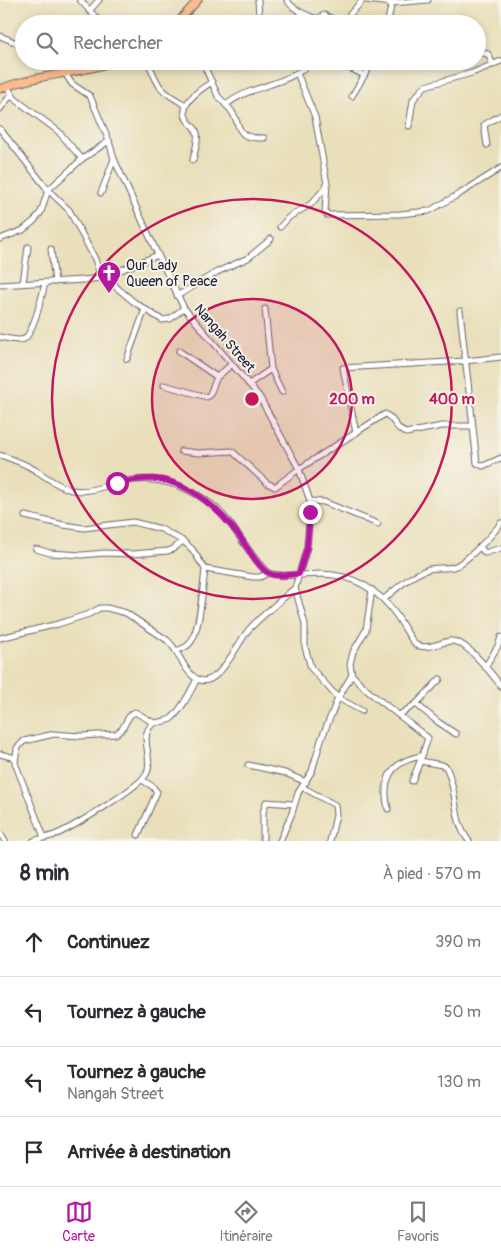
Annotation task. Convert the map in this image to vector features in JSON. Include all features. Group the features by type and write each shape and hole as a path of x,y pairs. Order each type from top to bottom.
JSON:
{"highway":[{"path":"184,15 198,0"},
{"path":"3,88 40,76 77,70"}],"street":[{"path":"80,0 93,15"},
{"path":"89,11 99,0"},
{"path":"258,0 259,15"},
{"path":"286,0 295,9 308,15"},
{"path":"350,15 364,0 392,3 428,0"},
{"path":"389,15 392,3"},
{"path":"0,36 15,42"},
{"path":"486,54 494,64"},
{"path":"486,67 501,62"},
{"path":"151,70 154,78 164,92 186,105"},
{"path":"206,70 218,96 234,114 242,134 253,138 264,138"},
{"path":"226,105 241,94 297,74 302,70"},
{"path":"354,70 364,75"},
{"path":"352,96 367,70"},
{"path":"409,126 413,100 425,86 479,70"},
{"name":"Nangah Street","path":"65,72 72,84 90,96 109,141 114,160 184,308 262,400 299,469 310,501 307,547 294,588"},
{"path":"297,74 316,116 326,187 325,212 327,214 413,213 436,208 501,168"},
{"path":"193,160 198,134 187,120 185,115 186,105 194,95 212,82"},
{"path":"3,88 58,131 82,159"},
{"path":"0,110 11,95"},
{"path":"487,145 484,126 501,115"},
{"path":"0,129 48,190 69,210 95,259 101,278"},
{"path":"0,239 23,230 34,221 41,212 48,190 82,159 109,141"},
{"path":"101,193 114,160"},
{"path":"280,227 289,217 311,204 326,187"},
{"path":"178,296 217,272 248,258 271,239"},
{"path":"23,283 28,247"},
{"path":"51,249 54,282"},
{"path":"0,285 101,278 158,255"},
{"path":"110,275 116,287 134,302 162,320 166,320 184,308"},
{"path":"0,338 21,340 27,336 40,305 45,283"},
{"path":"127,359 145,309"},
{"path":"265,309 271,369 282,392"},
{"path":"460,311 477,463 483,466 501,458"},
{"path":"179,352 217,377"},
{"path":"356,433 343,368 501,357"},
{"path":"164,385 207,397 217,377 232,364"},
{"path":"249,384 271,369"},
{"path":"181,451 199,453 232,451 271,486 275,486 384,414 401,431 406,433 442,426 472,426"},
{"path":"0,455 23,464 71,490 89,490 130,481 154,479 178,486 210,504 222,515 268,573 280,576 299,574 336,575 359,582 384,598 416,645 427,647 456,641 471,651 501,686"},
{"path":"310,501 324,502 378,524"},
{"path":"25,516 64,526 84,528 133,522 162,529 183,541 192,549 205,569 196,630 189,644 183,649 176,651"},
{"path":"384,598 416,575 432,568 456,565 480,548 501,523"},
{"path":"36,549 66,554 132,554 173,550 183,541"},
{"path":"480,548 485,554 501,548"},
{"path":"205,569 260,578 268,573"},
{"path":"0,638 51,627 89,614 100,608 107,608 126,613 173,644 187,671 202,681 210,680 220,672 250,627 294,588 305,624 305,647 311,668 338,698 362,711"},
{"path":"372,590 366,630 350,664 352,676 369,692 428,738 412,781"},
{"path":"484,666 498,646 501,637"},
{"path":"280,841 298,793 306,782 338,698 352,676"},
{"path":"44,837 15,763 20,744 24,740 54,734 80,736 116,734 122,729 132,712 154,723 165,722 171,719 183,704 197,679"},
{"path":"400,715 416,704 440,679"},
{"path":"416,704 456,734"},
{"path":"33,841 56,834 75,825 139,784 148,770 147,731 154,723"},
{"path":"0,754 15,758"},
{"path":"388,809 384,789 386,780 394,769 409,759 421,758 442,765 446,767 459,820 469,841"},
{"path":"248,765 285,773 306,782"},
{"path":"138,835 157,792 152,786 142,780"},
{"path":"302,787 335,805 336,815 330,841"},
{"path":"263,838 263,813 266,802 294,804"},
{"path":"0,833 5,841"}],"place":[{"name":"Our Lady Queen of Peace","path":"109,294"}],"route":[{"path":"117,483 154,479 163,480 190,492 210,504 222,515 263,569 268,573 280,576 299,574 304,563 307,547 310,512"}]}
